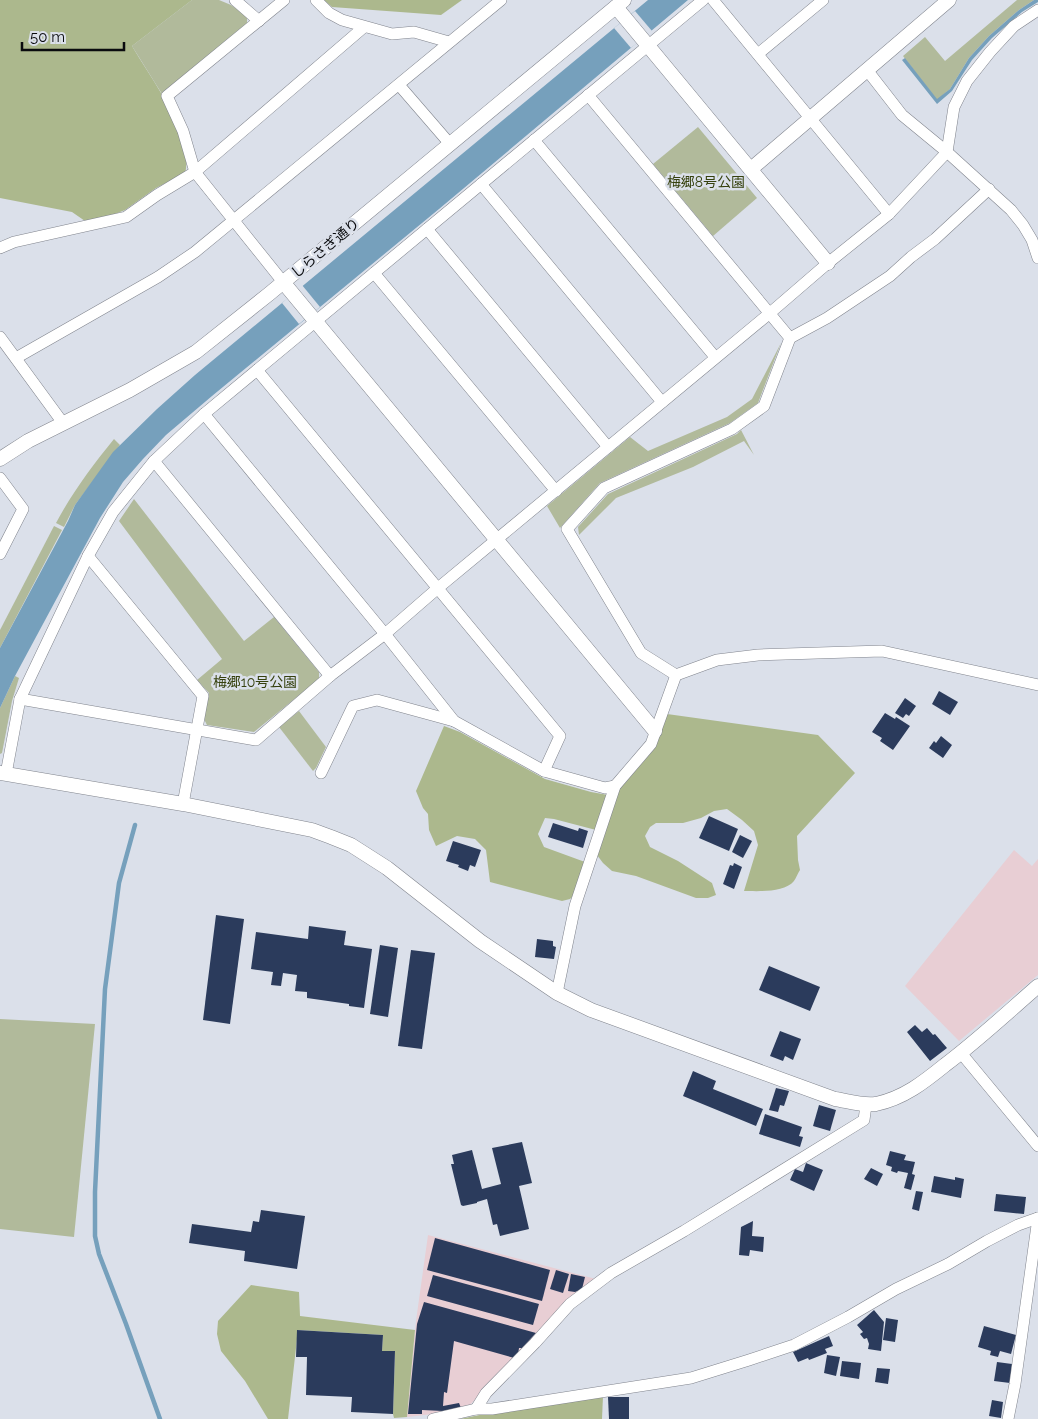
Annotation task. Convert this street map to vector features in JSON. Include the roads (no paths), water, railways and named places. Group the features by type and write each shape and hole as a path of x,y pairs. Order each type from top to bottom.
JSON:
{"street":[{"path":"235,0 260,21"},
{"path":"284,0 167,96 183,131 195,172 292,294 655,731"},
{"path":"316,0 329,13 342,20 364,27 392,34 414,32 449,42"},
{"path":"16,358 158,277 194,252 501,0"},
{"path":"703,0 645,42 588,95 482,184 374,273 313,318 257,370 204,414 154,461 114,512 88,556 20,699 3,773 183,804 312,830 331,836 351,845 387,868 480,941 556,993 591,1010 835,1099 866,1105 877,1104 901,1096 914,1089 961,1053 1038,986"},
{"path":"713,0 889,214"},
{"path":"758,54 823,0"},
{"path":"751,169 949,0"},
{"path":"618,6 645,42 828,263"},
{"name":"しらさぎ通り","path":"0,460 28,441 137,386 196,352 618,6"},
{"path":"20,699 256,740 330,676 385,634 889,214 948,152 954,107 967,81 1014,26 1038,10"},
{"path":"0,248 14,242 126,217 195,172 364,27"},
{"path":"867,70 902,115 948,152 1011,210 1032,240 1038,258"},
{"path":"399,85 450,144"},
{"path":"588,95 790,338"},
{"path":"534,140 715,358"},
{"path":"482,184 662,402"},
{"path":"676,675 641,653 567,529 604,488 732,429 764,406 790,338 827,318 890,276 934,239 988,189"},
{"path":"427,229 608,447"},
{"path":"374,273 556,491"},
{"path":"0,337 63,423"},
{"path":"257,370 560,736 544,771"},
{"path":"204,414 454,721"},
{"path":"154,461 330,676"},
{"path":"0,478 23,509 0,554"},
{"path":"88,556 203,696 183,804"},
{"path":"556,993 575,906 615,786 651,744 676,675 717,660 758,654 882,652 1032,684 1038,694"},
{"path":"321,773 353,706 377,700 454,721 544,771 605,788 615,786"},
{"path":"961,1053 1038,1146"},
{"path":"476,1409 486,1394 570,1304 611,1273 684,1231 864,1120 866,1105"},
{"path":"433,1419 476,1409 492,1409 691,1378 749,1360 794,1345 848,1318 896,1289 948,1264 987,1241 1018,1225 1038,1218 1015,1384 1008,1419"}],"water":[{"path":"648,0 688,0 212,396 166,435 143,459 123,482 100,518 15,676 0,708 0,648 75,505 113,452 195,375"},
{"path":"1034,0 1038,0 1038,2 1022,12 992,38 972,60 952,91 937,104 902,60 905,58 937,99 950,89 969,58 989,36 1019,10"}],"waterway":[{"path":"135,825 119,883 105,989 95,1192 95,1236 99,1254 160,1419"}],"park label":[{"name":"梅郷8号公園","path":"706,182"},
{"name":"梅郷10号公園","path":"255,682"}]}
